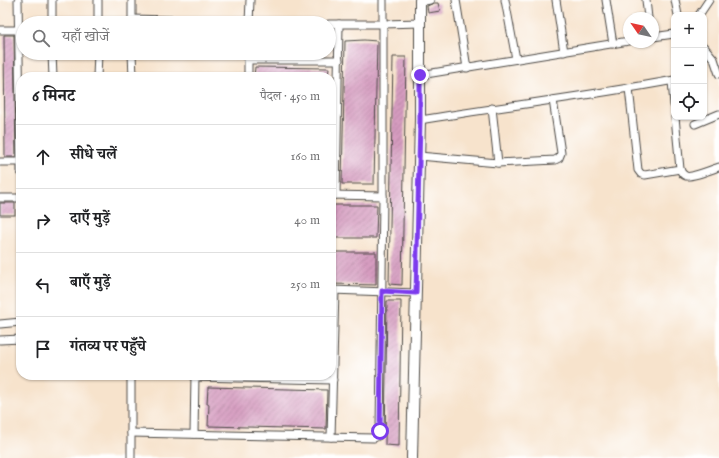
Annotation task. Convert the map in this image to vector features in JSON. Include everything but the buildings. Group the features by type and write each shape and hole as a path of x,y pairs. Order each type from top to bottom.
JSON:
{"street":[{"path":"18,0 19,16"},
{"path":"52,0 52,16"},
{"path":"98,0 98,16"},
{"path":"132,0 132,16"},
{"path":"249,16 250,0"},
{"path":"131,433 374,438 378,436 380,431 384,196 383,0"},
{"path":"456,0 466,68"},
{"path":"505,0 516,59"},
{"path":"556,0 564,52"},
{"path":"606,0 612,44"},
{"path":"646,0 647,12"},
{"path":"675,0 677,12"},
{"path":"700,12 709,0"},
{"path":"412,458 420,120 420,23 423,1"},
{"path":"336,87 339,60 339,24 420,23"},
{"path":"0,30 16,30"},
{"path":"659,36 671,34"},
{"path":"420,75 623,42"},
{"path":"705,48 716,58 719,74"},
{"path":"20,60 20,72"},
{"path":"52,60 53,72"},
{"path":"97,72 98,60"},
{"path":"132,60 133,72"},
{"path":"248,60 248,72"},
{"path":"420,120 671,80"},
{"path":"629,88 638,170 641,174 645,175 680,169"},
{"path":"419,156 498,163 555,160 559,158 561,153 553,100"},
{"path":"492,108 498,163"},
{"path":"695,124 719,114"},
{"path":"675,120 681,173 690,177 719,167"},
{"path":"0,162 16,161"},
{"path":"336,195 384,196"},
{"path":"0,198 16,198"},
{"path":"336,290 416,293"},
{"path":"0,324 16,322"},
{"path":"0,340 16,339"},
{"path":"130,458 131,380"},
{"path":"194,434 195,380"},
{"path":"331,437 333,380"}],"route":[{"path":"380,431 382,291 416,293 420,75"}]}
